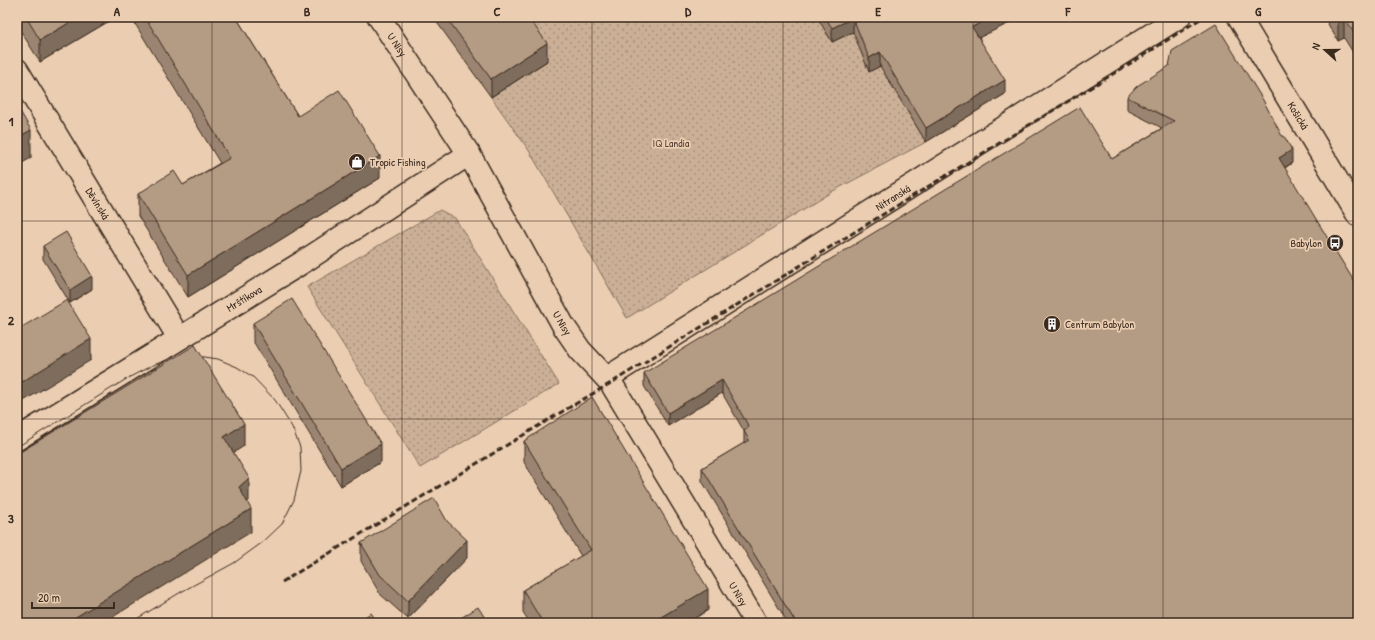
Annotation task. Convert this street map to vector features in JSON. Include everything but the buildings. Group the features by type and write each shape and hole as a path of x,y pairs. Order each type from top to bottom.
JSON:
{"street":[{"name":"U Nisy","path":"379,17 469,154 563,325 580,350 607,378 756,623"},
{"name":"Nitranská","path":"607,378 1179,17"},
{"name":"Košická","path":"1239,17 1358,215"},
{"name":"Děvínská","path":"17,70 179,338"},
{"name":"Mrštíkova","path":"17,439 303,262 469,154"}],"green space":[{"name":"IQ Landia","path":"515,17 909,17 884,73 926,142 833,191 627,318 528,149 491,97 547,61"},
{"path":"440,210 455,218 559,384 420,468 307,287"}],"tram line":[{"path":"17,447 128,378 151,366 172,358 191,355 218,359 237,367 253,377 275,400 292,427 300,447 301,471 294,500 282,524 263,542 234,563 181,592 130,623"}],"railway":[{"path":"282,582 611,383 1144,55 1203,17"}],"place":[{"name":"Tropic Fishing","path":"357,162"},
{"name":"Babylon","path":"1335,243"},
{"name":"Centrum Babylon","path":"1052,324"}]}
